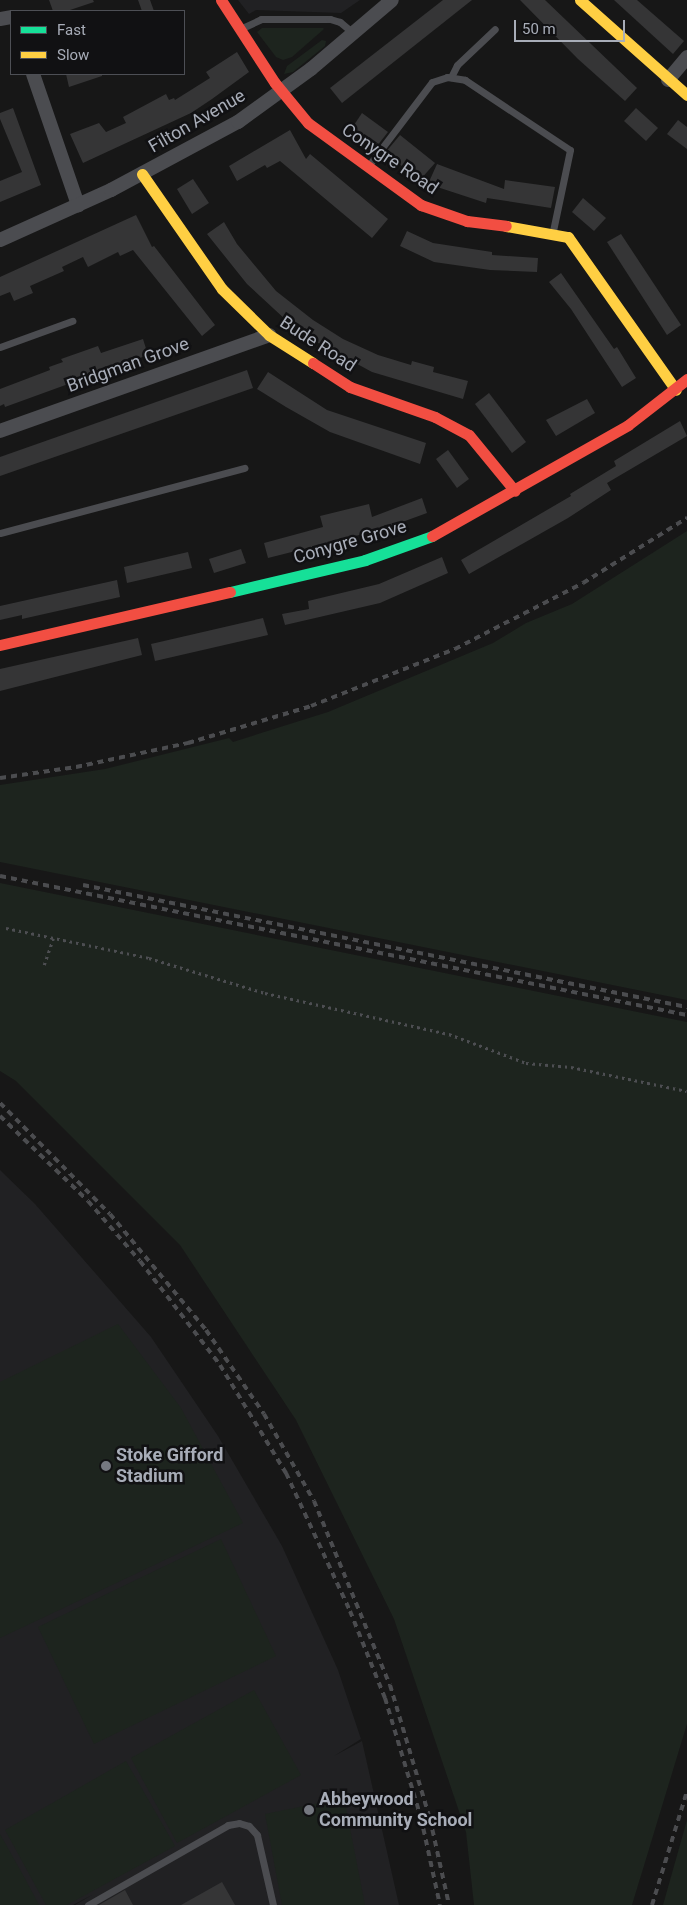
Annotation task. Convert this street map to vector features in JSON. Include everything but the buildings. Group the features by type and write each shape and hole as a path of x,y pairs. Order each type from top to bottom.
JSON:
{"street":[{"name":"Conygre Road","path":"221,0 281,92 308,123 421,205 467,221 553,232 568,237 676,390"},
{"name":"Filton Avenue","path":"0,240 78,206 238,122 281,92 392,0"},
{"path":"580,0 687,95"},
{"path":"668,80 687,57"},
{"path":"33,75 78,206"},
{"name":"Bude Road","path":"142,174 222,289 269,335 350,387 436,417 469,435 515,491"},
{"name":"Bridgman Grove","path":"0,431 269,335"},
{"name":"Conygre Grove","path":"0,645 365,560 436,534 515,491 628,425 676,390 687,378"}],"lane":[{"path":"240,29 262,20 330,19 340,22 353,33"},
{"path":"451,77 457,65 495,29"},
{"path":"368,166 427,87 437,79 451,77 473,84 570,150 553,232"},
{"path":"0,347 72,321"},
{"path":"0,533 245,468"},
{"path":"88,1905 228,1825 239,1823 249,1826 257,1835 273,1905"}],"path":[{"path":"6,928 149,958 265,993 449,1034 526,1063 571,1067 687,1091"},
{"path":"44,965 52,939"}],"shaded area":[{"path":"238,0 360,0 341,13 256,10 249,14"},
{"path":"262,28 324,29 292,57 283,60 276,57 257,32"},
{"path":"322,40 326,41 325,46 293,72 284,74 287,66"},
{"path":"687,531 687,1000 0,862 0,785 105,769 229,738 233,742 328,712 493,643 526,623 572,604"},
{"path":"0,883 687,1022 687,1724 632,1905 474,1905 466,1832 394,1619 296,1420 180,1245 16,1081 0,1071"},
{"path":"0,1170 35,1204 151,1337 218,1436 282,1546 338,1670 361,1739 334,1756 362,1741 399,1905 75,1905 92,1895 73,1905 0,1905"},
{"name":"Stoke Gifford Stadium","path":"118,1324 181,1408 243,1523 0,1638 0,1382"},
{"path":"221,1539 276,1656 94,1744 38,1627"},
{"path":"254,1690 301,1775 177,1843 131,1758"},
{"path":"126,1761 175,1846 67,1905 46,1905 5,1830"},
{"path":"344,1798 365,1905 282,1905 265,1814"},
{"path":"687,1820 687,1905 663,1905"},
{"path":"0,1834 23,1875 39,1905 0,1905"}],"railway":[{"path":"0,778 76,767 188,743 311,706 455,649 583,583 687,518"},
{"path":"0,876 687,1015"},
{"path":"83,885 687,1007"},
{"path":"0,1103 110,1214 206,1330 264,1414 314,1501 390,1685 430,1819 449,1905"},
{"path":"0,1116 88,1201 140,1261 220,1365 286,1473 350,1611 385,1698 421,1818 440,1905"},
{"path":"652,1905 687,1791"}],"traffic: fast":[{"path":"230,592 365,560 432,536"}],"traffic: slow":[{"path":"580,0 687,95"},
{"path":"142,174 222,289 269,335 313,363"},
{"path":"506,226 568,237 676,390"}],"traffic: jam":[{"path":"221,0 275,83 308,123 421,205 467,221 506,226"},
{"path":"313,363 350,387 435,417 469,435 515,491"},
{"path":"432,536 628,425 687,379"},
{"path":"0,645 230,592"}],"place":[{"name":"Stoke Gifford Stadium","path":"106,1466"},
{"name":"Abbeywood Community School","path":"309,1810"}]}
